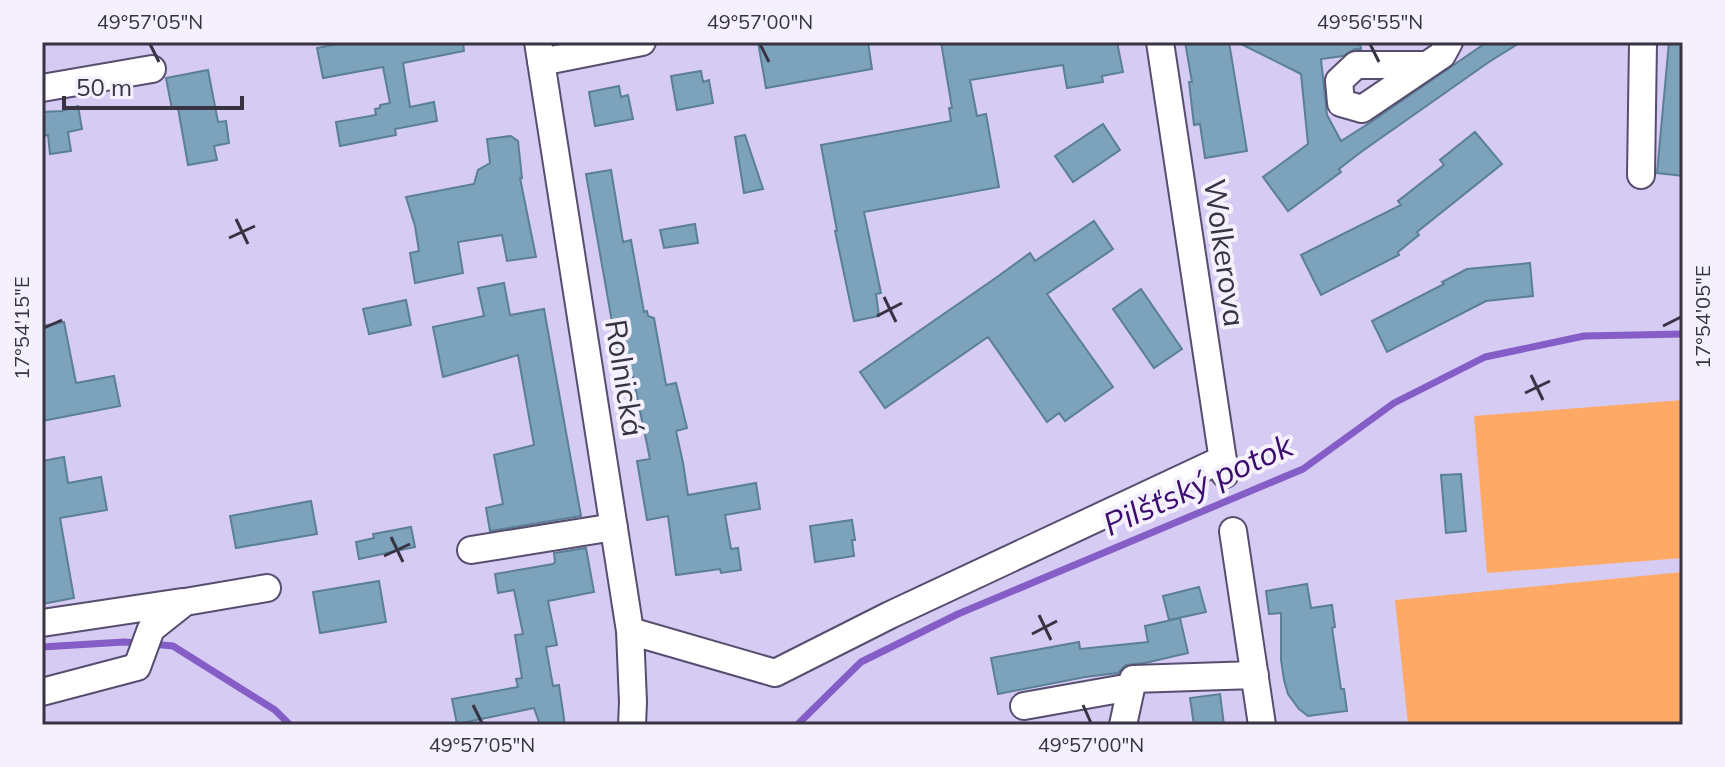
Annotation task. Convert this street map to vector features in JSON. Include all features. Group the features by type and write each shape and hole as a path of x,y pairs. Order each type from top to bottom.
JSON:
{"street":[{"path":"540,52 642,42"},
{"name":"Wolkerova","path":"630,631 775,673 890,615 1224,467 1160,42"},
{"path":"1427,65 1442,55 1449,42"},
{"path":"1641,175 1643,42"},
{"name":"Rolnická","path":"540,52 630,631 632,725"},
{"path":"42,88 152,69"},
{"path":"471,550 614,527"},
{"path":"1233,531 1262,725"},
{"path":"42,623 267,588"},
{"path":"42,692 137,667 151,629 185,602"},
{"path":"1123,725 1133,679 1255,675"},
{"path":"1024,706 1131,687"}],"shaded area":[{"path":"1683,400 1683,558 1487,573 1474,416"},
{"path":"1683,572 1683,725 1408,725 1395,600"}],"building":[{"path":"348,42 463,42 464,51 403,63 410,107 434,102 437,121 395,129 396,135 340,146 336,122 376,115 375,109 390,103 383,67 323,78 317,48"},
{"path":"758,42 868,42 872,69 766,88"},
{"path":"941,42 1117,42 1123,72 1102,76 1103,82 1067,88 1063,65 970,80 977,116 986,114 999,187 864,212 881,293 876,294 879,316 854,321 821,145 951,121 949,108 952,108"},
{"path":"1185,42 1229,42 1247,151 1205,158 1200,124 1194,125 1189,82 1192,82"},
{"path":"1237,42 1360,42 1361,49 1343,56 1321,59 1327,115 1341,141 1487,42 1521,42 1361,152 1339,169 1341,172 1288,211 1263,177 1308,144 1301,74"},
{"path":"1669,42 1683,42 1683,176 1657,173"},
{"path":"208,70 218,122 226,121 229,143 214,146 217,160 188,165 178,108 172,109 166,78"},
{"path":"701,71 703,82 709,80 713,103 677,110 671,76"},
{"path":"619,86 621,97 628,95 633,119 595,126 589,92"},
{"path":"78,106 82,129 68,132 71,151 50,154 48,135 42,136 42,112"},
{"path":"1103,124 1120,150 1073,182 1055,156"},
{"path":"1475,132 1502,164 1417,232 1419,235 1398,252 1399,255 1321,295 1301,255 1401,205 1398,201 1444,165 1440,160"},
{"path":"745,135 763,189 744,193 735,137"},
{"path":"511,136 518,141 520,178 536,257 507,261 502,235 458,242 463,273 415,283 410,253 419,251 406,197 474,184 478,170 490,163 487,139"},
{"path":"611,170 623,242 631,240 644,312 647,311 648,316 654,318 666,385 676,383 687,428 676,431 688,495 756,483 760,509 725,515 731,549 738,548 741,570 721,573 720,569 676,575 668,516 647,520 637,461 650,459 633,377 622,379 586,174"},
{"path":"1094,221 1113,249 1047,294 1113,387 1065,421 1059,413 1047,422 988,337 885,408 860,372 1030,253 1035,261"},
{"path":"695,224 698,243 664,248 660,230"},
{"path":"1530,263 1533,296 1486,301 1387,352 1372,321 1467,269"},
{"path":"504,283 510,315 544,309 581,516 490,531 486,508 503,504 494,455 534,445 518,355 443,377 433,327 484,316 478,288"},
{"path":"1141,289 1182,349 1154,368 1113,309"},
{"path":"406,300 411,325 369,334 363,309"},
{"path":"64,322 76,383 114,376 120,406 42,421 42,326"},
{"path":"64,457 68,483 101,477 107,510 60,518 74,598 42,604 42,461"},
{"path":"1461,474 1466,531 1446,533 1441,475"},
{"path":"311,501 317,534 236,548 230,516"},
{"path":"852,520 854,556 815,562 810,526"},
{"path":"411,527 415,547 359,559 356,542 374,538 373,534"},
{"path":"586,548 594,592 548,601 557,645 546,647 553,686 559,685 565,725 540,725 534,708 457,724 452,699 518,687 516,679 522,678 515,635 523,634 514,590 498,593 495,574 553,564 554,553"},
{"path":"379,581 386,622 320,633 313,592"},
{"path":"1307,584 1311,608 1332,605 1335,627 1332,628 1347,711 1308,716 1288,694 1281,660 1281,613 1269,614 1266,591"},
{"path":"1199,587 1206,612 1169,620 1163,596"},
{"path":"1180,618 1188,653 1126,665 1118,673 998,694 991,658 1079,642 1080,649 1148,642 1145,626"},
{"path":"1220,694 1224,725 1194,725 1190,698"}],"waterway":[{"name":"Pilšťský potok","path":"797,725 861,662 958,614 1303,469 1394,403 1485,357 1584,336 1683,334"},
{"name":"Pilšťský potok","path":"42,647 140,643"},
{"name":"Pilšťský potok","path":"152,644 173,646 275,710 290,725"}]}
